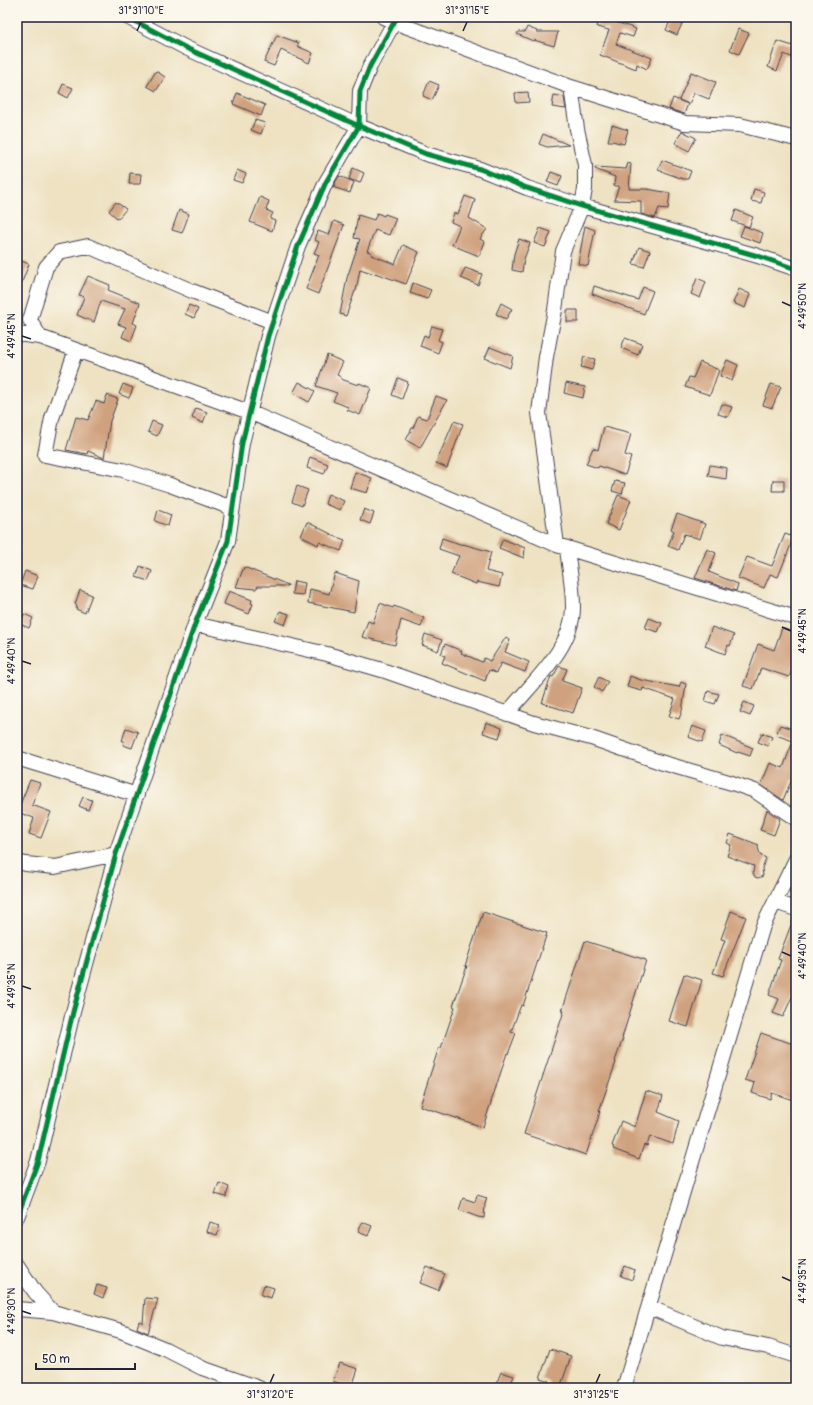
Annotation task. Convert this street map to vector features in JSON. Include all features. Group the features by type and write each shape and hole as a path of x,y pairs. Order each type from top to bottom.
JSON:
{"street":[{"path":"128,17 186,48 426,154 480,169 527,188 582,206 758,256 796,269"},
{"path":"17,1217 38,1161 73,1012 116,854 195,624 228,541 242,443 268,336 298,246 326,182 360,126 360,91 391,19 572,87 685,123 740,126 796,139"},
{"path":"507,714 555,656 567,635 571,624 573,607 562,547 553,509 539,413 546,357 556,310 563,251 582,206 585,189 585,165 577,129 572,87"},
{"path":"40,337 30,320 46,267 58,252 88,246 192,291 273,322"},
{"path":"17,334 40,337 249,412 562,547 796,618"},
{"path":"76,350 52,418 45,455 123,470 170,485 232,508"},
{"path":"195,624 327,654 382,670 534,723 591,738 660,762 749,789 755,791 796,819"},
{"path":"17,758 137,795"},
{"path":"17,862 55,867 116,854"},
{"path":"624,1388 763,926 796,859"},
{"path":"775,902 796,909"},
{"path":"17,1265 35,1292 53,1312"},
{"path":"649,1307 722,1338 768,1347 796,1356"},
{"path":"17,1309 53,1312 121,1331 165,1349 202,1368 259,1388"}],"building":[{"path":"599,17 606,17 616,20 616,22 636,29 633,37 620,33 616,44 652,58 647,69 637,64 636,69 600,55 609,30 597,27"},
{"path":"672,17 685,17 677,35 666,30"},
{"path":"527,27 537,31 536,32 558,32 554,46 534,40 533,41 517,34 518,32 525,32"},
{"path":"738,29 749,33 739,54 730,50"},
{"path":"277,35 299,43 297,46 313,53 309,63 281,50 274,66 264,62"},
{"path":"777,41 796,47 796,59 784,54 777,71 768,67"},
{"path":"156,71 165,77 156,91 147,86"},
{"path":"691,72 716,82 709,99 694,93 689,104 679,100"},
{"path":"429,81 439,85 432,100 423,96"},
{"path":"63,84 73,88 68,98 59,93"},
{"path":"528,92 529,102 516,103 515,93"},
{"path":"237,93 265,105 261,116 233,104"},
{"path":"554,95 564,97 566,109 552,107"},
{"path":"673,98 688,104 684,114 669,109"},
{"path":"255,120 265,123 261,134 251,130"},
{"path":"612,125 628,130 624,144 608,141"},
{"path":"682,131 696,138 689,151 675,143"},
{"path":"543,134 569,145 547,147 539,144"},
{"path":"662,160 691,171 688,179 683,179 658,170"},
{"path":"628,163 631,164 629,189 647,189 670,193 668,209 659,208 655,218 641,214 641,201 614,200 619,186 614,186 615,177 595,169 595,167 626,169"},
{"path":"353,168 364,173 360,183 349,179"},
{"path":"237,170 246,174 242,183 233,180"},
{"path":"551,172 562,176 558,186 547,182"},
{"path":"130,173 141,174 140,184 129,184"},
{"path":"339,176 354,182 350,193 333,187"},
{"path":"754,189 764,192 761,203 751,201"},
{"path":"465,196 475,200 469,218 487,229 480,239 485,242 479,256 452,245 460,226 451,222 454,213 458,214"},
{"path":"260,197 269,201 266,210 273,213 270,219 275,221 272,231 250,222"},
{"path":"116,202 126,209 118,219 109,211"},
{"path":"179,210 189,214 182,233 172,230"},
{"path":"736,210 753,217 749,227 732,221"},
{"path":"377,213 396,218 389,235 375,230 367,251 372,253 371,255 395,264 403,245 419,252 406,284 360,269 356,291 346,316 340,314 347,278 360,239 354,238 358,215 374,220"},
{"path":"334,221 344,225 318,294 306,289 319,255 314,253 319,242 315,240 318,231 329,235"},
{"path":"585,226 595,230 588,266 578,264"},
{"path":"744,226 763,233 760,243 740,236"},
{"path":"540,228 551,232 545,247 534,243"},
{"path":"519,239 530,243 524,259 522,272 512,270 514,254"},
{"path":"639,247 650,251 644,267 633,264"},
{"path":"17,259 29,264 18,292 17,292"},
{"path":"465,268 482,274 478,285 461,278"},
{"path":"88,276 110,285 108,290 140,303 133,323 137,325 131,341 122,337 126,327 118,324 125,309 101,301 94,322 77,315 84,297 79,295"},
{"path":"697,278 706,282 700,298 691,294"},
{"path":"413,283 431,290 427,299 410,293"},
{"path":"594,286 638,300 643,287 653,291 644,314 592,294"},
{"path":"739,289 750,294 745,308 733,303"},
{"path":"501,303 512,309 506,319 496,314"},
{"path":"189,305 198,309 194,318 185,314"},
{"path":"567,310 578,310 578,322 567,322"},
{"path":"432,326 442,329 438,340 442,342 438,353 420,346 424,335 428,337"},
{"path":"625,338 642,344 638,355 621,348"},
{"path":"490,347 513,356 510,368 485,358"},
{"path":"327,355 343,362 337,375 341,377 341,379 358,385 359,383 371,388 360,415 347,410 348,407 333,401 337,393 316,386"},
{"path":"584,357 595,359 592,370 581,367"},
{"path":"727,360 738,365 732,381 720,376"},
{"path":"700,362 719,370 710,395 685,387 689,377 693,378"},
{"path":"398,378 408,382 402,399 392,395"},
{"path":"299,382 315,391 309,402 293,393"},
{"path":"566,383 585,387 583,398 564,393"},
{"path":"123,384 133,388 129,398 119,394"},
{"path":"771,384 781,387 772,408 763,405"},
{"path":"107,395 118,399 110,421 104,458 88,451 87,454 66,450 76,417 88,420 96,401 104,404"},
{"path":"436,396 447,400 420,448 406,440 418,416 427,419"},
{"path":"722,404 732,407 728,417 718,414"},
{"path":"196,408 207,412 203,423 192,418"},
{"path":"152,421 162,425 157,436 148,432"},
{"path":"454,421 463,424 447,468 436,463"},
{"path":"604,427 631,434 625,455 631,457 625,475 599,466 598,468 586,464 593,448 598,450"},
{"path":"310,457 328,464 324,474 307,468"},
{"path":"710,465 727,468 726,479 708,476"},
{"path":"355,472 372,478 367,493 350,488"},
{"path":"773,480 784,480 784,491 772,491"},
{"path":"615,481 625,483 622,494 612,491"},
{"path":"297,486 308,490 302,506 292,502"},
{"path":"328,494 344,501 340,510 325,504"},
{"path":"618,495 631,500 619,530 606,524"},
{"path":"364,509 374,513 370,524 360,520"},
{"path":"158,510 171,515 168,526 155,521"},
{"path":"677,514 705,524 700,539 684,534 678,550 668,546 674,531 671,529"},
{"path":"307,522 331,535 345,540 341,551 319,542 318,545 301,536"},
{"path":"785,534 794,537 778,577 770,574 764,588 738,578 747,557 772,566"},
{"path":"442,538 491,552 486,571 502,575 499,587 477,582 476,584 451,574 459,556 439,549"},
{"path":"503,539 525,548 524,558 499,548"},
{"path":"707,549 716,553 709,572 738,584 736,591 695,578"},
{"path":"140,566 152,571 148,581 136,577"},
{"path":"244,567 288,586 258,586 256,589 236,587"},
{"path":"25,571 38,576 33,589 20,585"},
{"path":"335,573 359,581 354,612 308,603 310,589 329,594"},
{"path":"294,581 305,583 303,595 292,594"},
{"path":"80,590 92,595 85,613 76,609 77,606 75,604"},
{"path":"229,591 252,600 251,603 253,604 249,614 224,604"},
{"path":"380,603 393,608 394,606 424,618 421,627 401,620 395,645 362,637 368,621 373,623"},
{"path":"280,611 289,614 285,625 275,621"},
{"path":"24,614 33,618 29,628 20,624"},
{"path":"649,618 662,623 658,632 645,628"},
{"path":"712,627 734,635 725,654 705,646"},
{"path":"782,628 796,633 792,647 796,649 796,659 789,677 761,668 753,689 743,686 758,644 774,650"},
{"path":"425,634 442,640 438,651 422,645"},
{"path":"506,637 510,640 505,652 529,662 525,672 501,663 496,673 489,670 485,681 442,663 445,656 441,654 445,644 482,662 484,658 490,661"},
{"path":"559,666 567,669 562,681 582,688 573,713 542,703 551,676 553,677"},
{"path":"630,676 641,680 679,687 681,682 686,684 682,711 679,719 669,716 675,699 643,688 642,691 627,687"},
{"path":"599,677 608,682 602,692 594,687"},
{"path":"708,691 719,694 715,704 705,701"},
{"path":"744,702 754,706 750,716 740,712"},
{"path":"486,722 502,728 499,738 483,733"},
{"path":"780,725 796,730 796,781 792,779 783,800 761,785 770,763 783,768 793,741 776,735"},
{"path":"692,726 706,731 702,742 688,737"},
{"path":"126,728 138,732 132,748 123,745 124,741 122,741"},
{"path":"762,733 772,737 768,746 758,742"},
{"path":"722,735 753,748 750,756 737,753 719,745"},
{"path":"30,780 40,783 32,805 51,812 41,838 29,834 34,818 17,812"},
{"path":"83,797 92,800 88,810 79,806"},
{"path":"767,810 780,819 774,835 760,830"},
{"path":"730,834 759,845 760,855 766,858 762,868 763,876 758,878 755,877 753,873 754,866 727,856 731,845 727,843"},
{"path":"731,911 746,917 723,976 713,973 725,940 721,939"},
{"path":"483,912 547,933 523,1006 521,1005 511,1032 516,1033 508,1054 507,1053 483,1127 420,1106 439,1047 441,1048 455,1007 453,1006"},
{"path":"794,917 796,917 796,992 794,992 783,1017 773,1013 779,999 769,995 781,960 778,959"},
{"path":"585,941 646,960 615,1061 616,1062 586,1155 524,1134"},
{"path":"684,974 702,980 688,1027 669,1021"},
{"path":"761,1033 796,1045 796,1101 772,1093 770,1099 752,1093 755,1083 745,1080"},
{"path":"646,1091 663,1096 658,1112 679,1121 673,1144 650,1136 647,1146 644,1145 639,1159 613,1149 614,1147 612,1146 621,1121 635,1127"},
{"path":"219,1183 229,1187 226,1197 215,1194"},
{"path":"477,1195 487,1198 484,1218 459,1210 463,1198 475,1202"},
{"path":"210,1222 220,1225 217,1235 207,1232"},
{"path":"362,1222 372,1226 368,1236 358,1232"},
{"path":"625,1266 635,1270 632,1280 621,1276"},
{"path":"427,1267 445,1274 438,1290 420,1283"},
{"path":"97,1285 107,1288 103,1298 94,1294"},
{"path":"264,1285 274,1288 271,1298 261,1295"},
{"path":"145,1298 158,1299 148,1333 137,1328 139,1321 143,1323"},
{"path":"550,1349 571,1356 560,1388 546,1388 549,1381 540,1378"},
{"path":"340,1363 358,1369 352,1387 333,1381"},
{"path":"501,1372 514,1376 509,1388 498,1388 496,1385"}],"cycle path":[{"path":"127,17 186,48 359,126 426,154 480,169 527,188 582,206 758,256 796,269"},
{"path":"17,1217 38,1161 73,1012 116,854 195,624 228,541 242,443 268,336 298,246 326,182 359,126 360,91 370,66 397,17"}]}
